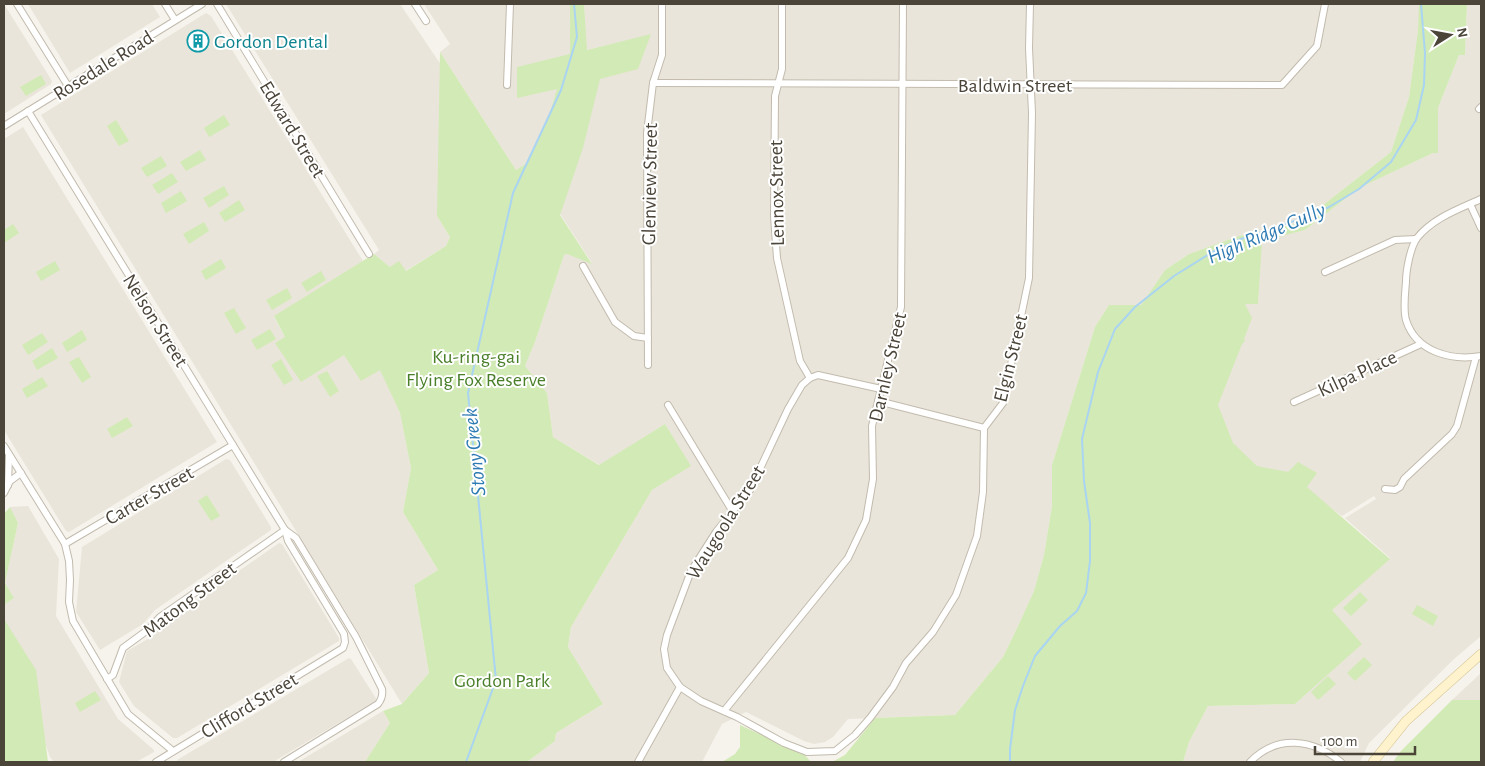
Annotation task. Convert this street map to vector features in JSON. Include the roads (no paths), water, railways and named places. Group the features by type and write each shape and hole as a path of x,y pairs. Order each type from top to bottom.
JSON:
{"main road":[{"path":"1373,762 1406,721 1481,654"}],"street":[{"path":"17,4 68,86"},
{"path":"166,4 175,20"},
{"name":"Rosedale Road","path":"4,126 202,4"},
{"name":"Edward Street","path":"217,4 369,254"},
{"path":"415,4 426,21"},
{"path":"507,85 510,4"},
{"name":"Glenview Street","path":"648,365 647,133 653,83 662,55 662,4"},
{"name":"Lennox Street","path":"782,4 782,69 776,96 774,216 776,258 800,361 810,378"},
{"name":"Darnley Street","path":"724,711 848,558 866,520 873,479 872,426 901,307 904,85 903,4"},
{"name":"Elgin Street","path":"724,711 784,743 807,752 835,752 855,735 870,718 893,687 906,663 933,632 956,595 977,536 983,492 984,428 1003,403 1029,278 1032,113 1028,48 1030,4"},
{"name":"Baldwin Street","path":"653,83 1282,85 1317,46 1325,4"},
{"name":"Nelson Street","path":"28,111 285,530 288,541 344,634 345,642 343,648"},
{"path":"1386,489 1395,490 1400,487 1404,479 1452,434 1457,426 1479,356 1450,356 1434,352 1421,344 1412,332 1406,319 1406,272 1416,239 1442,217 1481,199"},
{"path":"1470,204 1481,228"},
{"path":"1325,272 1395,240 1416,239"},
{"path":"583,266 616,322 634,336 648,338"},
{"name":"Kilpa Place","path":"1294,402 1421,344"},
{"path":"810,378 818,375 881,389"},
{"name":"Waugoola Street","path":"680,687 667,668 664,649 667,635 691,571 716,532 750,490 788,409 802,385 810,378"},
{"path":"878,400 984,428"},
{"path":"668,405 733,512"},
{"name":"Carter Street","path":"65,544 233,445"},
{"path":"4,446 65,544 70,561 69,602 72,621 128,714 174,751"},
{"path":"8,485 10,456"},
{"path":"4,493 12,478 21,474"},
{"name":"Nelson Street","path":"284,762 378,704 381,700 382,689 356,637 296,538 285,530"},
{"name":"Matong Street","path":"108,678 113,675 123,648 149,629 160,617 285,530"},
{"name":"Clifford Street","path":"156,762 164,760 174,751 343,648"},
{"path":"638,762 680,687 701,701 724,711"},
{"path":"1250,762 1268,749 1296,743 1316,747 1328,752 1341,762"}],"waterway":[{"name":"Stony Creek","path":"466,762 496,680 468,393 513,193 561,90 577,37 574,4"},
{"name":"High Ridge Gully","path":"1010,762 1015,710 1035,656 1060,626 1077,611 1086,593 1090,561 1090,523 1084,481 1082,439 1098,372 1115,329 1135,307 1174,276 1214,251 1241,239 1306,217 1329,207 1359,189 1391,162 1416,120 1424,85 1425,53 1421,4"}],"place":[{"name":"Gordon Dental","path":"198,41"}],"park label":[{"name":"Ku-ring-gai Flying Fox Reserve","path":"476,368"},
{"name":"Gordon Park","path":"502,680"}]}
